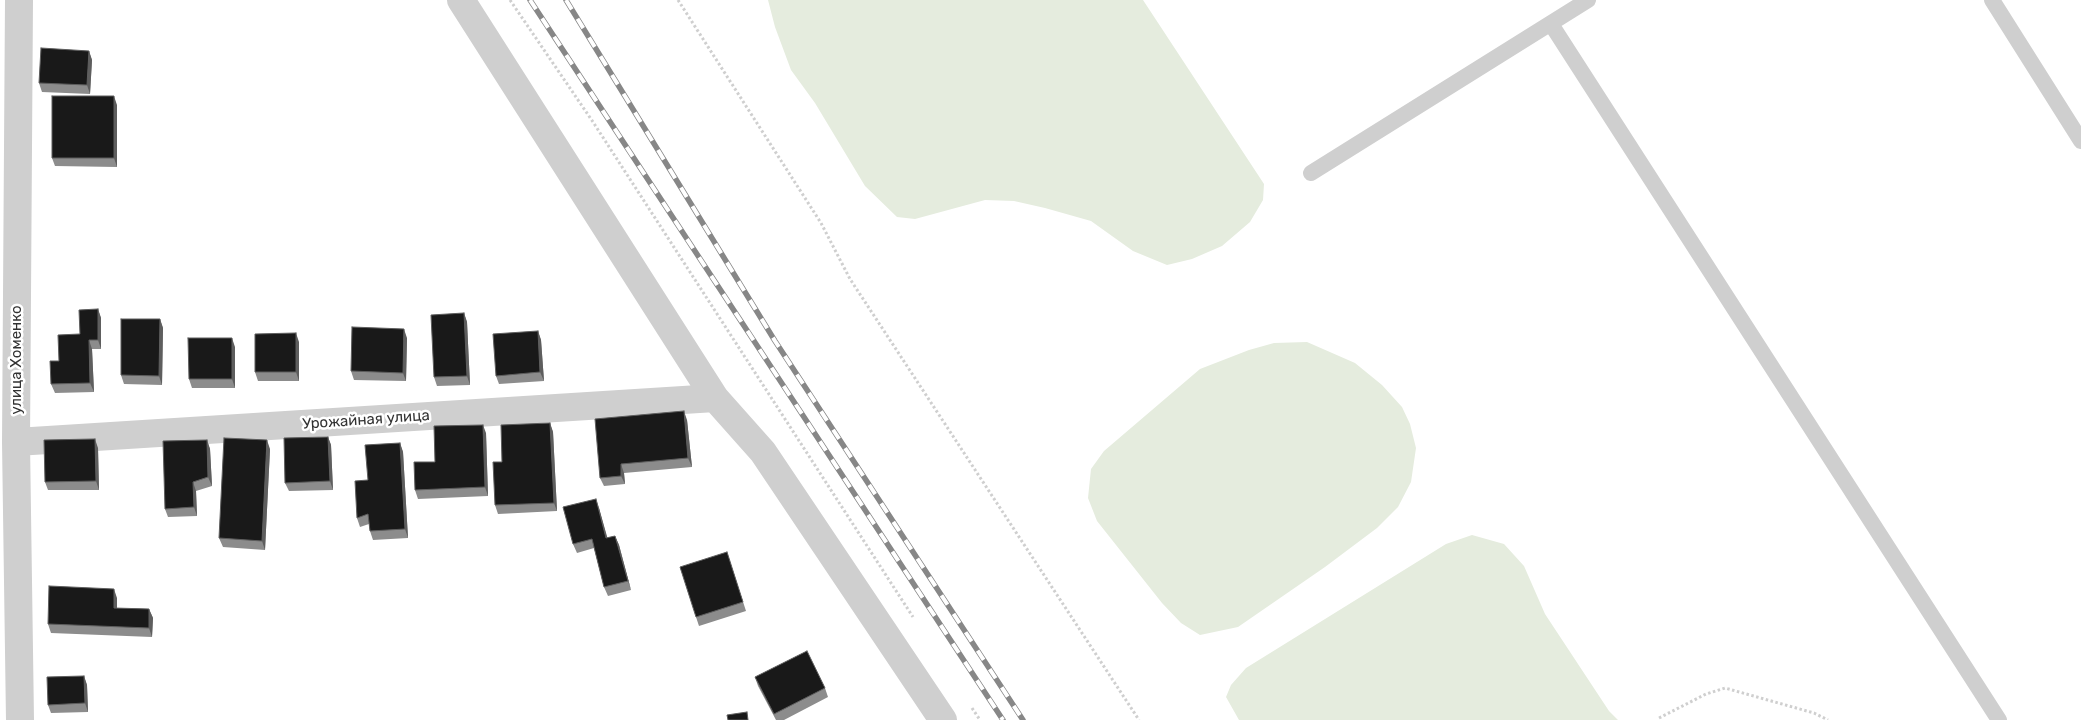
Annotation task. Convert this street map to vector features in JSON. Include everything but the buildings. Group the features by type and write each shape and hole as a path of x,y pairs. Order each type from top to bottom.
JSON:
{"street":[{"name":"улица Хоменко","path":"18,0 16,442 20,720"},
{"path":"461,0 715,398 768,459 943,720"},
{"name":"Урожайная улица","path":"16,442 715,398"}],"lane":[{"path":"1312,173 1588,0"},
{"path":"1992,0 2081,141"},
{"path":"1551,24 1999,720"}],"path":[{"path":"510,0 593,122 914,619"},
{"path":"678,0 820,222 850,278 1139,720"},
{"path":"1659,718 1706,694 1725,688 1814,713 1828,720"},
{"path":"970,705 980,720"}],"shaded area":[{"path":"768,0 1143,0 1264,184 1263,200 1250,222 1222,246 1192,259 1167,265 1133,251 1091,221 1014,201 985,200 915,219 897,217 865,186 815,103 791,70 775,27"},
{"path":"1307,342 1355,363 1382,385 1402,407 1410,424 1416,448 1411,482 1398,507 1377,528 1325,567 1238,627 1200,635 1181,623 1162,603 1097,521 1088,498 1091,469 1104,451 1200,369 1249,350 1274,343"},
{"path":"1472,535 1504,544 1524,566 1545,614 1609,711 1618,720 1239,720 1226,697 1231,685 1246,668 1446,544"}],"railway":[{"path":"530,0 1003,720"},
{"path":"566,0 775,341 1023,720"}]}
